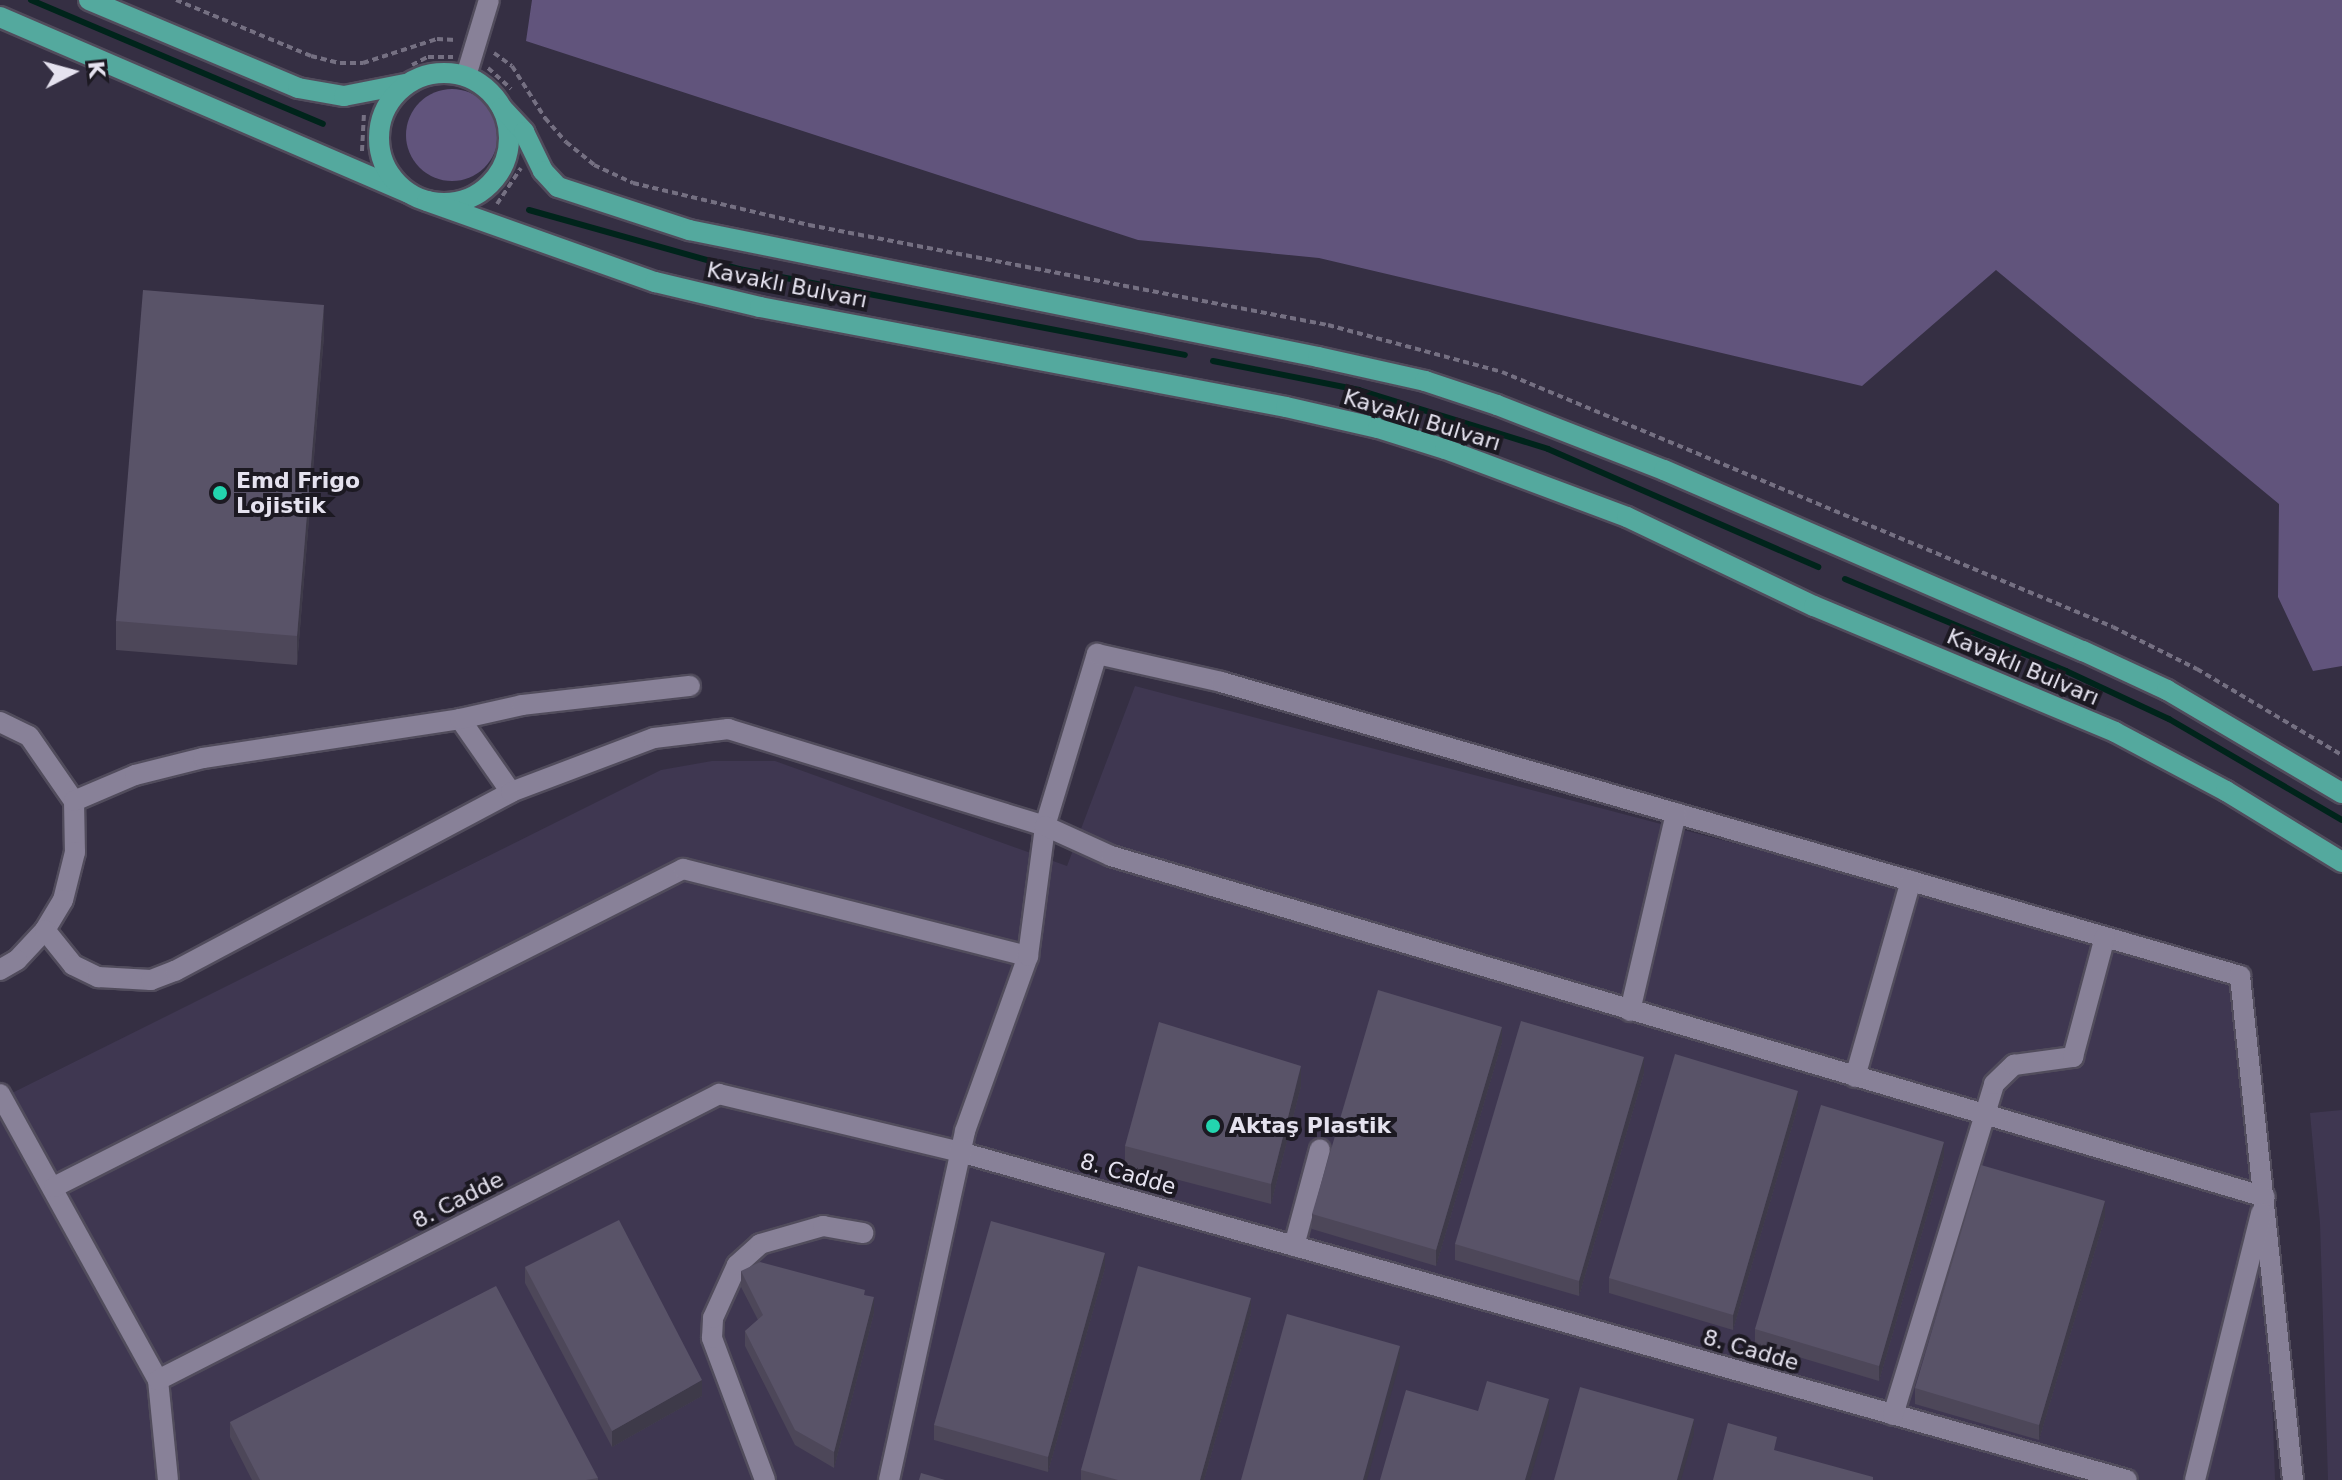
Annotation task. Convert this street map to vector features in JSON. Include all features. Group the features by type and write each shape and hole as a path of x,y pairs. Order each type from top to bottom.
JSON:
{"main road":[{"path":"89,0 298,88 344,96 391,90 427,74 449,72 466,76"},
{"name":"Kavaklı Bulvarı","path":"0,17 427,201 655,282 760,307 1286,407 1378,428 1445,449 1627,517 1814,606 2115,732 2226,791 2342,862"},
{"name":"Kavaklı Bulvarı","path":"466,76 489,90 524,132 543,171 558,187 689,230 1318,357 1425,381 1497,405 1664,470 2083,651 2167,690 2342,793"},
{"name":"Kavaklı Bulvarı","path":"407,83 391,99 382,118 378,139 382,159 392,178 408,193"},
{"name":"Kavaklı Bulvarı","path":"427,201 448,203 468,199 486,188 500,172 508,151 509,129 502,108"}],"street":[{"path":"466,76 489,0"},
{"path":"889,1480 960,1152 1028,956 1045,826 1097,654 1221,682 2240,976 2293,1480"},
{"path":"74,801 135,775 203,758 460,719 584,696 690,686"},
{"path":"460,719 511,792"},
{"path":"0,722 29,736 74,801 75,852 63,900 45,930 17,960 0,970"},
{"path":"45,930 73,965 98,977 151,980 175,971 511,792 654,738 728,729 1045,826 1111,856 2265,1197"},
{"path":"1630,1011 1676,813"},
{"path":"54,1187 683,869 1028,956"},
{"path":"1855,1077 1911,881"},
{"path":"1893,1415 1994,1084 2014,1065 2073,1057 2105,937"},
{"path":"0,1094 158,1380 168,1480"},
{"name":"8. Cadde","path":"158,1380 719,1094 960,1152 2127,1480"},
{"path":"1294,1246 1320,1149"},
{"path":"2195,1480 2265,1197"},
{"path":"765,1480 712,1338 713,1318 737,1265 760,1244 823,1226 863,1233"}],"path":[{"path":"361,156 364,110"},
{"path":"492,211 525,163"}],"shaded area":[{"path":"532,0 2342,0 2342,666 2313,671 2278,597 2279,504 1996,270 1862,386 1319,258 1138,240 526,41"},
{"path":"452,89 470,93 484,103 494,117 498,135 494,153 484,167 470,177 452,181 434,177 420,167 410,153 406,135 410,117 420,103 434,93"},
{"path":"1135,686 2240,976 2265,1197 2275,1480 0,1480 0,1099 661,770 712,761 775,761 1067,866"},
{"path":"2342,1110 2342,1480 2328,1480 2320,1223 2310,1113"}],"building":[{"name":"Emd Frigo Lojistik","path":"143,290 324,305 297,636 116,621"},
{"path":"1378,990 1502,1027 1436,1250 1312,1214"},
{"path":"1521,1021 1644,1057 1579,1281 1455,1244"},
{"name":"Aktaş Plastik","path":"1159,1022 1301,1066 1271,1184 1125,1146"},
{"path":"1675,1054 1798,1091 1733,1315 1609,1278"},
{"path":"1821,1105 1944,1142 1879,1366 1755,1329"},
{"path":"1981,1165 2105,1201 2039,1425 1915,1388"},
{"path":"619,1220 702,1380 612,1431 525,1267"},
{"path":"991,1221 1105,1253 1048,1457 934,1425"},
{"path":"760,1262 865,1290 864,1295 874,1297 834,1452 795,1430 745,1331 763,1315 741,1271"},
{"path":"1138,1266 1251,1298 1200,1480 1118,1480 1081,1470"},
{"path":"496,1286 598,1478 260,1480 230,1422"},
{"path":"1287,1314 1400,1346 1363,1480 1241,1480"},
{"path":"1487,1381 1549,1399 1525,1480 1380,1480 1406,1390 1478,1411"},
{"path":"1580,1387 1694,1419 1677,1480 1554,1480"},
{"path":"1728,1423 1777,1437 1774,1450 1873,1477 1873,1480 1713,1480"},
{"path":"921,1473 945,1480 919,1480"}],"waterway":[{"path":"31,0 323,124"},
{"path":"529,210 739,269 1185,355"},
{"path":"1213,361 1359,390 1548,449 1818,567"},
{"path":"1845,579 2066,671 2169,719 2342,820"}],"place":[{"name":"Emd Frigo Lojistik","path":"220,493"},
{"name":"Aktaş Plastik","path":"1213,1126"}]}
